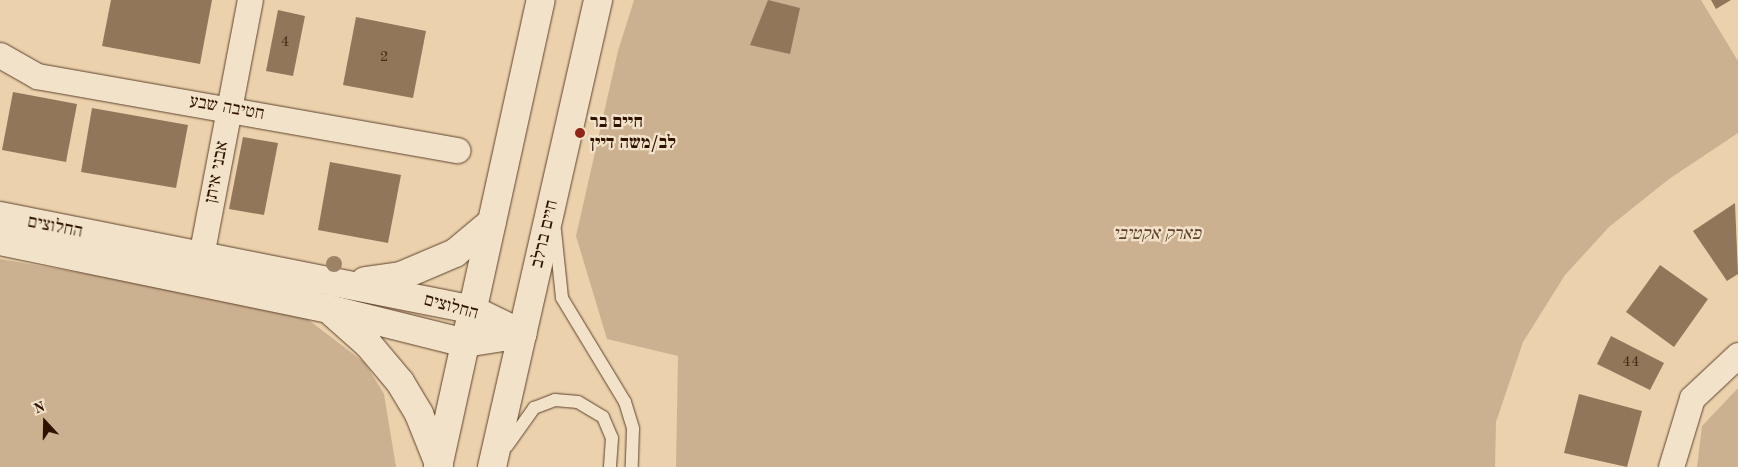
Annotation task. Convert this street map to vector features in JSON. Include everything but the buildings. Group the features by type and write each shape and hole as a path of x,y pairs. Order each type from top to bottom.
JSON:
{"street":[{"name":"אבני איתן","path":"201,256 250,0"},
{"path":"438,466 542,0"},
{"name":"חיים ברלב","path":"492,467 598,0"},
{"name":"חטיבה שבע","path":"0,55 37,76 458,150"},
{"name":"החלוצים","path":"0,216 347,283 473,310 522,334"},
{"path":"347,283 401,276 426,266 455,253 492,222"},
{"name":"החלוצים","path":"0,241 328,309 465,343 522,334"},
{"path":"328,309 368,344 400,382 419,414 438,466"},
{"path":"1672,467 1692,398 1738,355"}],"lane":[{"path":"558,179 555,238 562,298 626,402 633,429 632,467"},
{"path":"500,467 511,434 534,408 555,400 578,402 603,417 612,438 610,467"}],"green space":[{"name":"פארק אקטיבי","path":"634,0 1701,0 1738,61 1738,133 1669,179 1609,227 1565,275 1523,342 1496,422 1495,467 676,467 678,356 607,339 576,236 618,51"},
{"path":"0,259 264,304 306,318 365,363 384,394 396,467 0,467"},
{"path":"1738,388 1738,467 1697,467 1702,426"}],"place":[{"name":"חיים בר לב/משה דיין","path":"580,133"}]}
